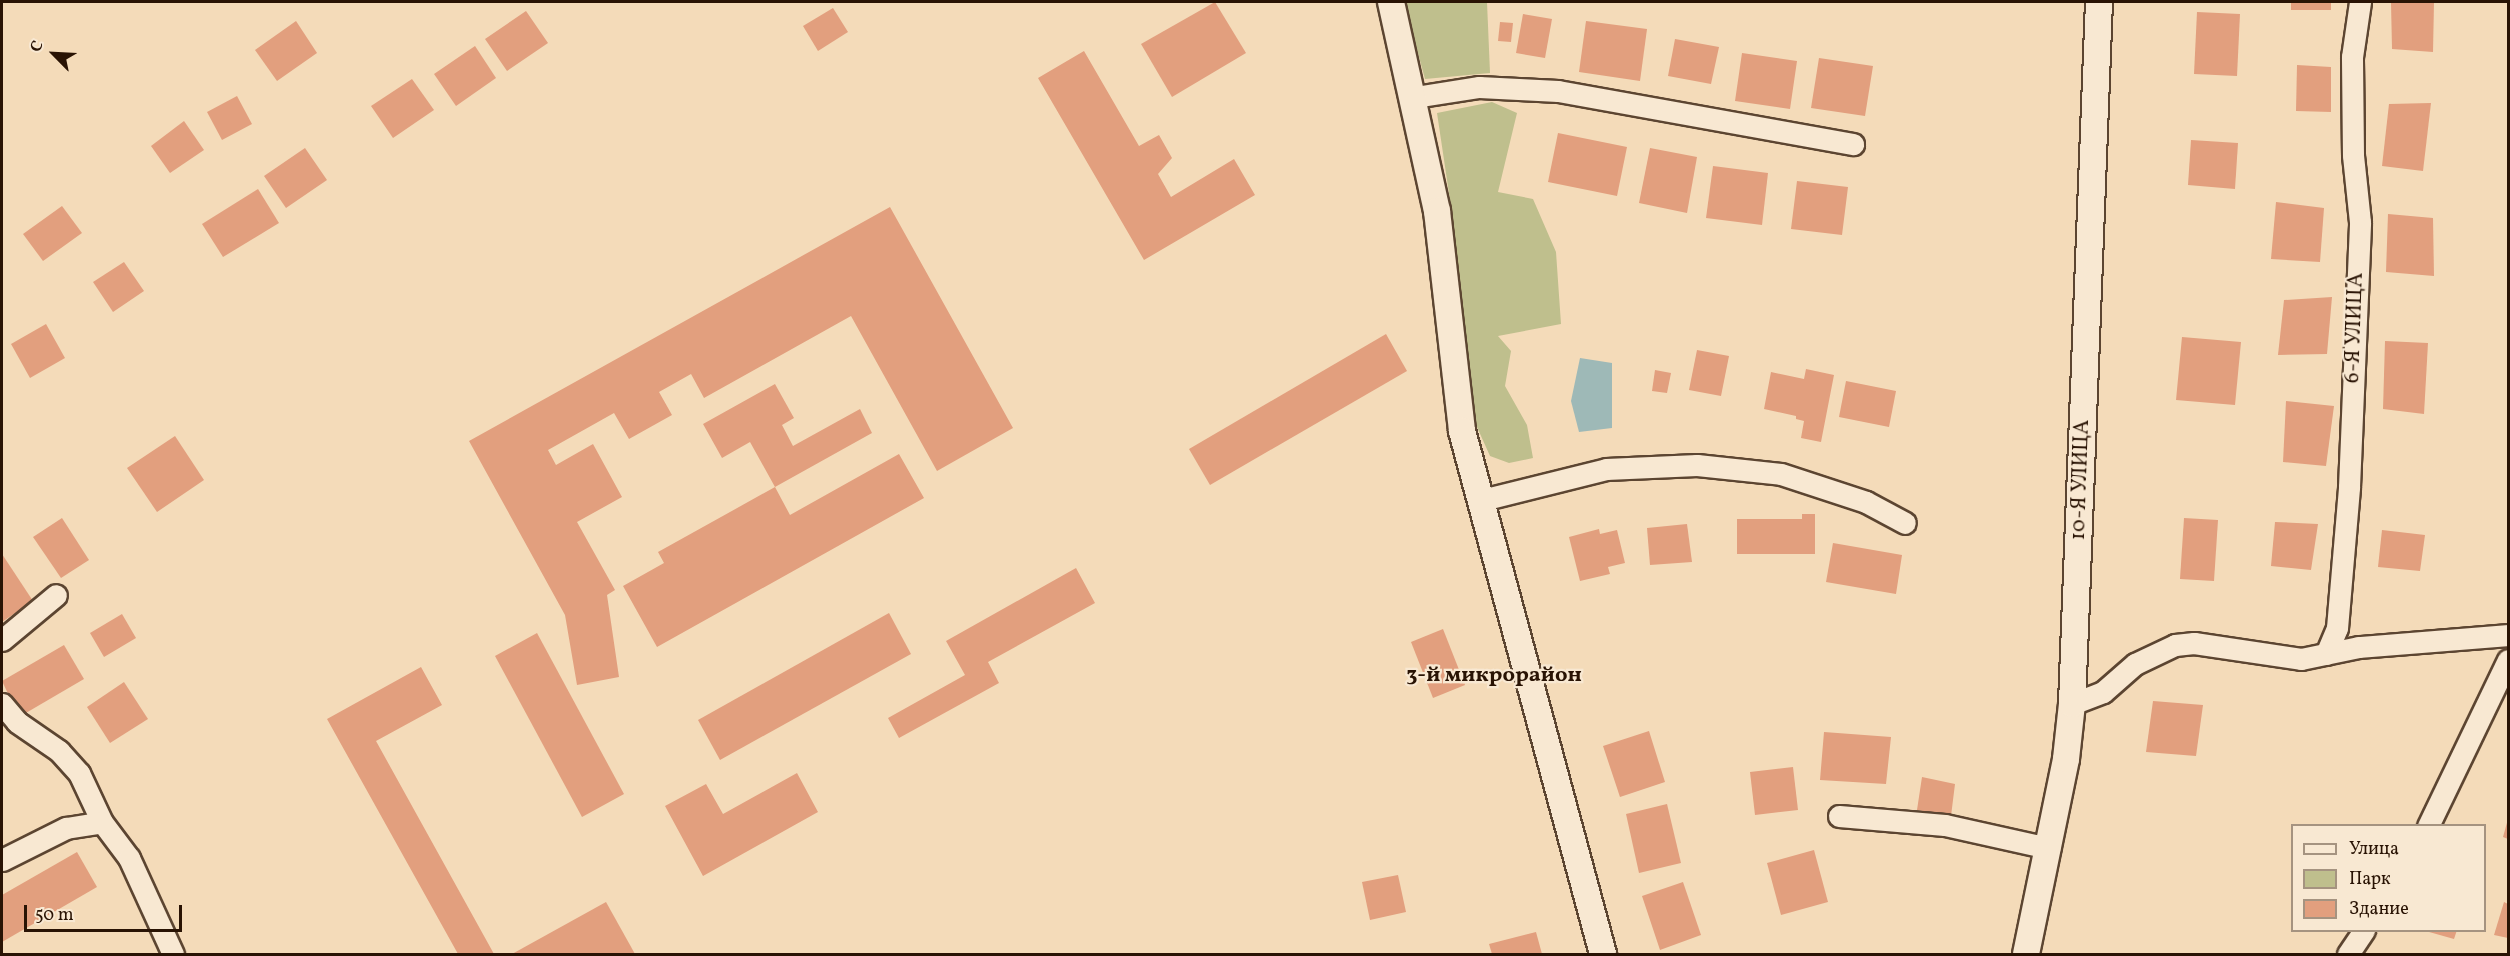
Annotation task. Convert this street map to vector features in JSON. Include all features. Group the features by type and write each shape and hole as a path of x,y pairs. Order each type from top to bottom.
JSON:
{"street":[{"path":"1391,2 1415,97 1437,211 1461,423 1478,501 1603,954"},
{"name":"10-Я УЛИЦА","path":"2026,954 2049,848 2073,704 2099,2"},
{"name":"6-Я УЛИЦА","path":"2326,654 2337,628 2349,487 2360,222 2353,155 2352,57 2360,2"},
{"path":"1415,97 1479,87 1558,91 1853,144"},
{"path":"1478,501 1606,469 1697,465 1781,474 1866,502 1905,523"},
{"path":"2,640 56,595"},
{"path":"2073,704 2103,692 2135,664 2175,645 2194,643 2285,658 2326,654 2359,647 2508,635"},
{"path":"2428,824 2508,660"},
{"path":"2,704 17,722 58,751 79,772 102,822 129,858 173,954"},
{"path":"1839,816 1945,825 2049,848"},
{"path":"2,860 66,828 102,822"},
{"path":"2348,954 2363,932"}],"green space":[{"path":"1404,2 1487,2 1490,73 1425,79"},
{"path":"1492,102 1517,113 1498,192 1533,199 1556,252 1561,324 1498,336 1511,351 1505,386 1527,425 1533,458 1509,463 1490,456 1468,407 1450,200 1437,113"}],"water":[{"path":"1580,358 1612,363 1612,428 1579,432 1571,401"}],"building":[{"path":"1215,2 1246,53 1172,97 1141,44"},
{"path":"2291,2 2331,2 2331,10 2291,10"},
{"path":"2391,2 2434,2 2433,52 2392,49"},
{"path":"833,8 848,32 818,51 803,26"},
{"path":"526,11 548,43 507,71 485,39"},
{"path":"2197,12 2240,14 2237,76 2194,74"},
{"path":"1523,14 1552,19 1545,58 1516,53"},
{"path":"296,21 317,53 277,81 255,50"},
{"path":"1586,21 1647,29 1640,81 1579,72"},
{"path":"1500,22 1513,23 1511,42 1498,41"},
{"path":"1675,39 1719,47 1711,84 1668,76"},
{"path":"475,46 496,78 456,106 434,74"},
{"path":"1084,51 1139,146 1159,135 1172,158 1158,174 1171,197 1234,159 1255,195 1144,260 1038,78"},
{"path":"1742,53 1797,61 1790,109 1735,101"},
{"path":"1819,58 1873,66 1865,116 1811,108"},
{"path":"2297,65 2331,67 2331,112 2296,111"},
{"path":"412,79 434,110 393,138 371,106"},
{"path":"237,96 252,124 222,140 207,112"},
{"path":"2431,103 2423,171 2382,166 2389,104"},
{"path":"184,121 204,150 170,173 151,146"},
{"path":"1558,133 1627,147 1617,196 1548,182"},
{"path":"2191,140 2238,143 2235,189 2188,185"},
{"path":"305,148 327,180 286,208 264,176"},
{"path":"1650,148 1697,157 1687,213 1639,203"},
{"path":"1713,166 1768,173 1762,225 1706,218"},
{"path":"1797,181 1848,187 1842,235 1791,229"},
{"path":"258,189 279,223 223,257 202,224"},
{"path":"2276,202 2324,208 2320,262 2271,259"},
{"path":"62,206 82,233 43,261 23,234"},
{"path":"890,207 1013,428 937,471 851,316 704,398 691,374 659,392 672,415 629,439 614,413 548,450 556,465 593,444 622,497 577,522 615,590 607,595 619,677 577,685 565,615 469,441"},
{"path":"2388,214 2433,218 2434,276 2386,272"},
{"path":"124,262 144,291 113,312 93,282"},
{"path":"2332,297 2327,354 2278,355 2284,300"},
{"path":"46,324 65,358 30,378 11,344"},
{"path":"1386,334 1407,371 1210,485 1189,449"},
{"path":"2182,337 2241,342 2235,405 2176,400"},
{"path":"2385,341 2428,343 2424,414 2383,409"},
{"path":"1697,350 1729,356 1721,396 1689,390"},
{"path":"1806,369 1834,375 1821,442 1801,438 1804,421 1796,419 1796,416 1764,409 1771,372 1804,379"},
{"path":"1655,370 1671,373 1667,393 1652,391"},
{"path":"1846,381 1896,391 1889,427 1839,417"},
{"path":"775,384 794,418 782,425 793,446 860,409 872,433 775,487 750,442 722,458 703,424"},
{"path":"2286,401 2334,406 2326,466 2283,462"},
{"path":"175,436 204,480 157,512 127,468"},
{"path":"899,454 924,498 657,647 623,586 664,563 658,552 775,487 790,515"},
{"path":"1802,514 1815,514 1815,554 1737,554 1737,519 1802,519"},
{"path":"62,518 89,560 61,578 33,537"},
{"path":"2184,518 2218,520 2214,581 2180,579"},
{"path":"2275,522 2318,524 2311,570 2271,566"},
{"path":"1687,524 1692,562 1650,565 1647,528"},
{"path":"1599,529 1600,534 1617,530 1625,563 1608,567 1610,574 1580,581 1569,537"},
{"path":"2382,530 2425,535 2420,571 2378,567"},
{"path":"1833,543 1902,555 1896,594 1826,582"},
{"path":"2,554 33,601 2,622"},
{"path":"1076,568 1095,603 988,662 999,683 899,738 888,718 965,675 946,641"},
{"path":"889,613 911,654 720,760 698,720"},
{"path":"122,614 136,638 104,657 90,633"},
{"path":"1443,629 1465,685 1433,698 1411,642"},
{"path":"537,633 624,794 582,817 495,656"},
{"path":"64,645 84,679 19,717 2,681"},
{"path":"421,667 442,705 376,741 494,954 458,954 327,719"},
{"path":"124,682 148,719 110,743 87,707"},
{"path":"2153,701 2203,705 2196,756 2146,752"},
{"path":"1649,731 1665,782 1620,797 1603,746"},
{"path":"1824,732 1891,737 1886,784 1820,780"},
{"path":"1793,767 1798,810 1755,815 1750,772"},
{"path":"797,773 818,812 703,876 665,806 706,784 723,814"},
{"path":"1922,777 1955,784 1951,816 1917,810"},
{"path":"1667,804 1681,863 1639,873 1626,814"},
{"path":"2508,819 2508,839 2503,837"},
{"path":"1814,850 1828,902 1781,915 1767,863"},
{"path":"77,852 97,887 2,942 2,895"},
{"path":"1398,875 1406,912 1370,920 1362,882"},
{"path":"1683,882 1701,935 1660,950 1642,896"},
{"path":"606,902 635,954 512,954"},
{"path":"2504,902 2508,904 2508,938 2494,935"},
{"path":"1536,932 1542,954 1492,954 1489,944"},
{"path":"2429,932 2456,932 2454,939"}],"district":[{"name":"3-й микрорайон","path":"1494,676"}]}
